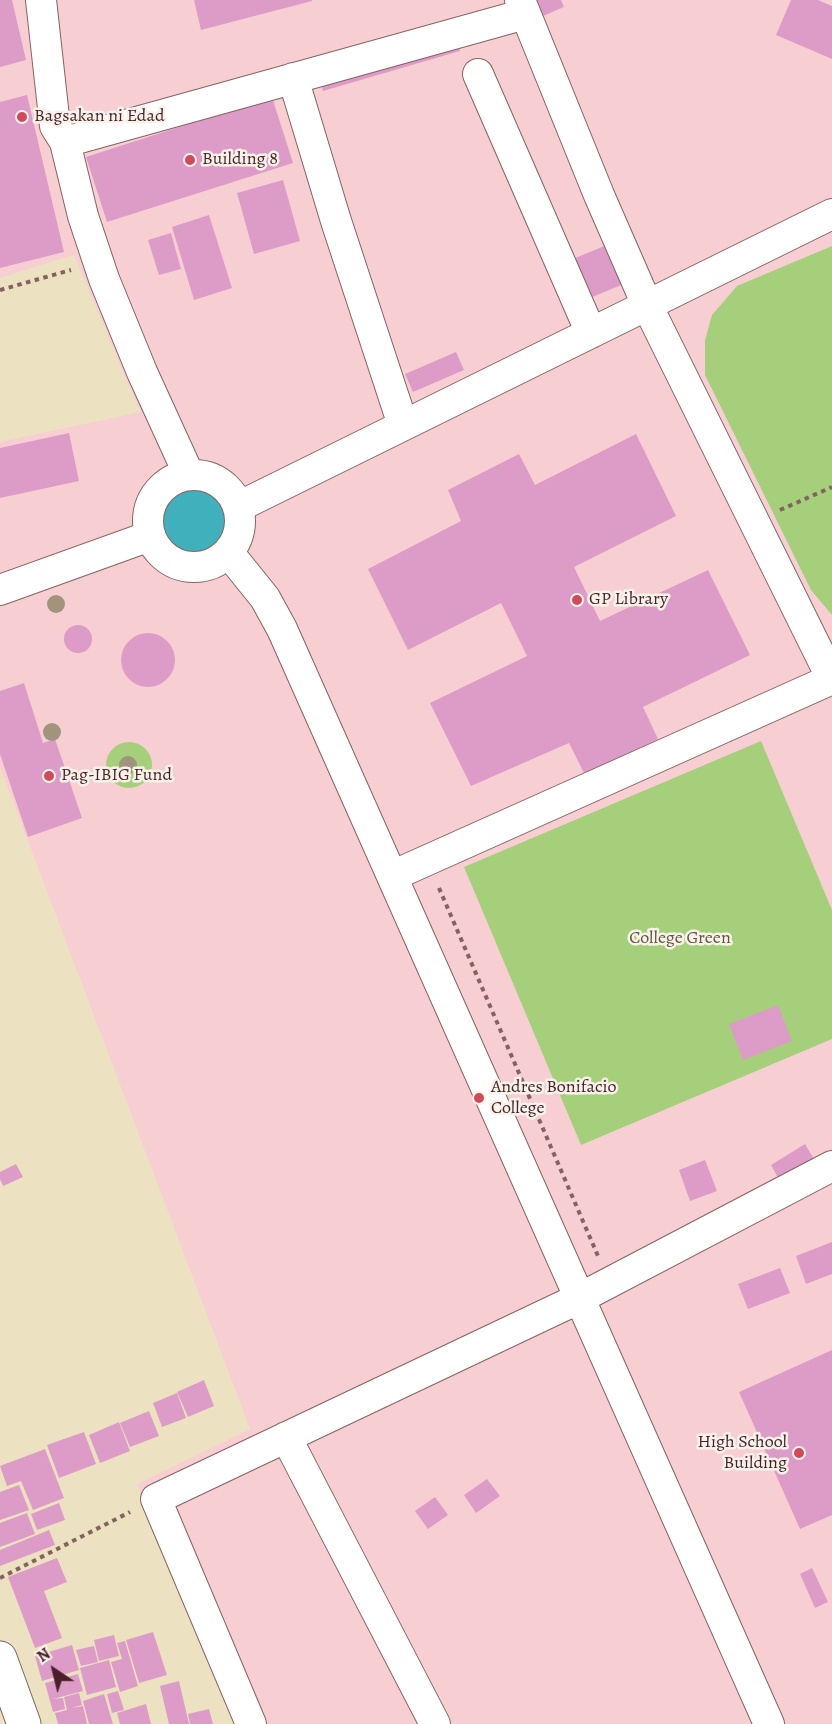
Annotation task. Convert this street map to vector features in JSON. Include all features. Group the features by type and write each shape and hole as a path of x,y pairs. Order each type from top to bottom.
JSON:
{"main road":[{"path":"0,1658 24,1724"}],"lane":[{"path":"41,0 54,125 65,142 83,216 98,262 142,372 189,475"},
{"path":"60,0 74,121 65,142"},
{"path":"65,142 293,78 523,7 598,195 647,305 832,679 392,876"},
{"path":"478,74 591,333"},
{"path":"293,78 336,221 403,425"},
{"path":"238,507 832,214"},
{"path":"189,475 201,475 214,479 233,495 238,507 241,519 236,542 218,561 205,566 192,567 166,558 150,536 148,523 155,497 170,483 189,475"},
{"path":"0,590 150,536"},
{"path":"228,552 265,598 282,629 769,1724"},
{"path":"251,1724 156,1499 580,1298 832,1166"},
{"path":"286,1437 435,1724"}],"path":[{"path":"0,290 98,262"},
{"path":"754,520 832,487"},
{"path":"427,860 609,1282"},
{"path":"0,1578 156,1499"}],"shaded area":[{"name":"Andres Bonifacio College","path":"0,0 832,0 832,1724 238,1724 137,1484 250,1429 0,767 0,442 140,412 74,255 0,278"}],"green space":[{"path":"832,246 832,615 811,590 705,375 705,340 712,315 737,286"},
{"name":"College Green","path":"761,741 832,910 832,1039 581,1145 464,867"},
{"path":"129,742 145,749 152,765 145,781 129,788 113,781 106,765 113,749"}],"water":[{"path":"195,489 207,491 218,498 225,509 227,521 225,533 218,544 207,551 195,553 183,551 172,544 165,533 163,521 165,509 172,498 183,491"}],"building":[{"path":"0,0 12,0 26,60 0,67"},
{"path":"194,0 312,0 312,1 201,30"},
{"path":"537,0 561,0 564,7 543,16"},
{"path":"791,0 818,0 832,6 832,59 776,35"},
{"path":"457,40 460,51 323,91 320,80"},
{"path":"27,95 64,252 0,268 0,102"},
{"name":"Building 8","path":"272,97 293,163 107,222 86,157"},
{"path":"283,180 300,241 254,254 237,193"},
{"path":"209,215 232,288 194,300 172,227"},
{"path":"171,233 181,269 159,275 148,240"},
{"path":"609,244 626,283 590,298 573,259"},
{"path":"456,352 464,370 413,392 405,374"},
{"path":"69,433 79,481 0,498 0,448"},
{"path":"636,434 676,516 574,567 600,621 708,570 750,655 643,707 658,739 585,775 569,743 471,786 430,703 527,656 501,603 408,650 368,569 461,521 448,490 519,454 535,485"},
{"path":"78,625 88,629 92,639 88,649 78,653 68,649 64,639 68,629"},
{"path":"143,633 153,633 167,641 173,650 175,660 173,670 167,679 153,687 143,687 126,675 121,665 121,655 133,638"},
{"path":"24,683 43,743 55,739 82,818 28,837 0,754 0,691"},
{"path":"778,1005 792,1041 743,1060 729,1024"},
{"path":"805,1144 817,1164 782,1185 771,1165"},
{"path":"705,1160 717,1191 690,1201 679,1170"},
{"path":"16,1164 23,1177 3,1186 0,1172"},
{"path":"832,1242 832,1274 806,1284 796,1256"},
{"path":"780,1268 790,1293 748,1309 738,1284"},
{"name":"High School Building","path":"832,1350 832,1515 800,1529 739,1392"},
{"path":"204,1380 214,1406 188,1417 177,1392"},
{"path":"177,1393 186,1418 162,1427 153,1403"},
{"path":"149,1411 159,1436 130,1447 120,1423"},
{"path":"119,1422 130,1451 100,1463 89,1435"},
{"path":"84,1432 96,1464 59,1478 47,1445"},
{"path":"45,1449 64,1498 33,1510 21,1481 7,1486 0,1466"},
{"path":"487,1479 500,1496 476,1513 464,1495"},
{"path":"19,1485 29,1510 0,1520 0,1492"},
{"path":"435,1497 448,1515 428,1529 415,1511"},
{"path":"59,1503 65,1520 37,1530 31,1514"},
{"path":"27,1513 35,1534 0,1547 0,1523"},
{"path":"49,1530 55,1545 0,1566 0,1550"},
{"path":"57,1558 67,1582 44,1591 62,1638 35,1648 8,1577"},
{"path":"812,1568 828,1602 815,1608 800,1574"},
{"path":"153,1632 167,1675 139,1683 126,1640"},
{"path":"114,1635 119,1656 99,1661 94,1640"},
{"path":"125,1641 138,1686 120,1692 111,1662 122,1659 117,1643"},
{"path":"72,1645 79,1670 42,1681 35,1656"},
{"path":"94,1646 98,1662 81,1666 76,1650"},
{"path":"109,1660 116,1687 87,1695 80,1668"},
{"path":"78,1674 83,1691 53,1699 63,1698 65,1709 53,1712 45,1683"},
{"path":"179,1681 189,1724 169,1724 160,1686"},
{"path":"118,1691 124,1710 112,1713 107,1694"},
{"path":"79,1693 82,1705 71,1708 83,1706 87,1724 58,1724 55,1713 67,1710 64,1697"},
{"path":"104,1694 113,1724 89,1724 83,1701"},
{"path":"146,1704 151,1724 120,1724 117,1713"},
{"path":"209,1709 213,1724 190,1724 188,1714"}],"place":[{"name":"Bagsakan ni Edad","path":"22,117"},
{"name":"Building 8","path":"190,160"},
{"name":"GP Library","path":"577,600"},
{"name":"Pag-IBIG Fund","path":"49,776"},
{"name":"Andres Bonifacio College","path":"479,1098"},
{"name":"High School Building","path":"799,1453"}]}
